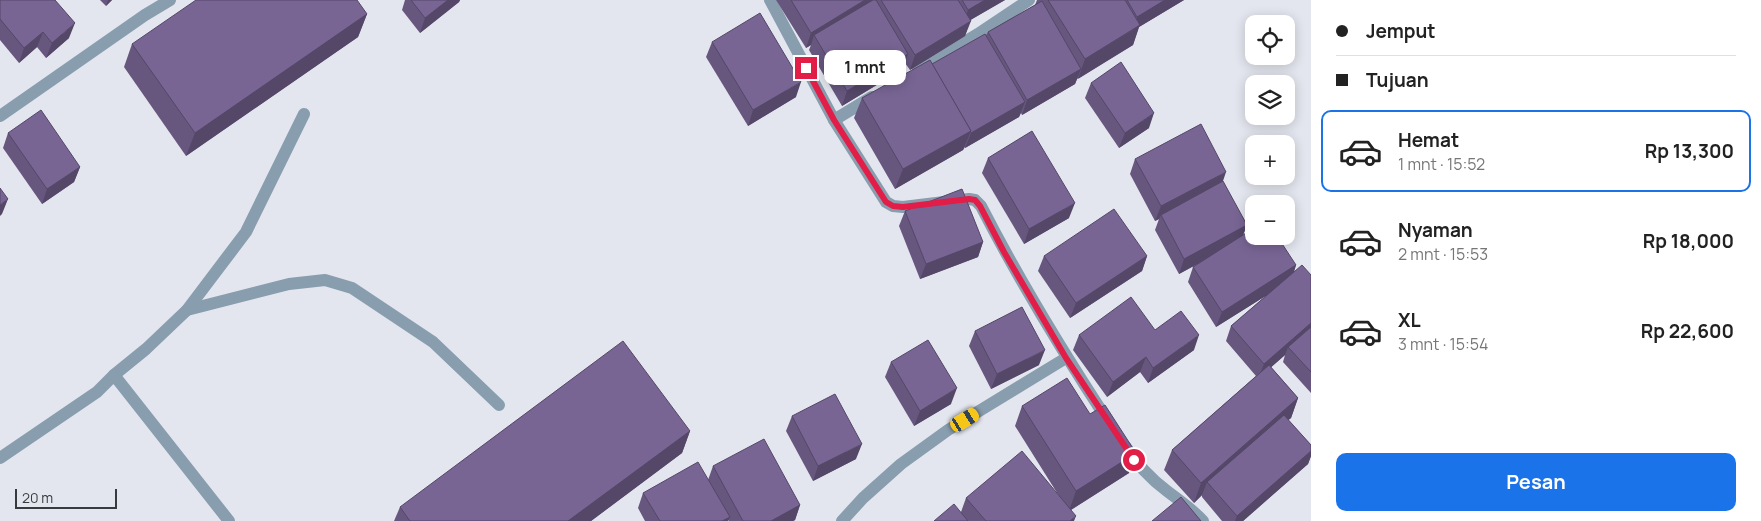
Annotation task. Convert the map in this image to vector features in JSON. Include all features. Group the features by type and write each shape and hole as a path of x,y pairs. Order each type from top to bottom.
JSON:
{"street":[{"path":"0,116 145,15 170,0"},
{"path":"770,0 834,120 886,202 893,206 903,207 969,199 975,200 1066,358 1134,460 1166,490 1193,510 1203,521"},
{"path":"910,74 978,34 1029,0"},
{"path":"834,120 885,89"},
{"path":"0,458 97,392 187,310 246,232 304,114"},
{"path":"187,310 288,284 325,280 352,288 433,342 499,405"},
{"path":"842,521 863,498 901,464 948,430 1066,358"},
{"path":"114,375 229,521"}],"building":[{"path":"0,0 55,0 75,23 52,43 43,32 24,48 0,19"},
{"path":"196,0 357,0 367,14 195,133 132,44"},
{"path":"411,0 448,0 425,18"},
{"path":"791,0 865,0 811,33"},
{"path":"876,0 908,54 847,91 814,35"},
{"path":"881,0 958,0 971,21 915,55"},
{"path":"962,0 985,0 968,10"},
{"path":"1048,0 1125,0 1140,25 1085,59"},
{"path":"1127,0 1165,0 1137,17"},
{"path":"1042,1 1081,69 1027,100 988,32"},
{"path":"760,13 801,82 753,110 712,42"},
{"path":"985,34 1025,102 971,133 932,64"},
{"path":"930,60 971,131 903,169 862,98"},
{"path":"1121,62 1154,113 1125,133 1091,83"},
{"path":"41,110 80,167 47,189 8,133"},
{"path":"1201,124 1226,172 1161,206 1135,159"},
{"path":"1032,131 1075,203 1029,229 988,158"},
{"path":"1223,181 1245,221 1245,226 1184,259 1161,215"},
{"path":"0,188 8,199 0,205"},
{"path":"962,189 983,242 926,264 905,211"},
{"path":"1114,209 1147,256 1076,303 1044,256"},
{"path":"1245,234 1245,245 1283,245 1296,265 1222,312 1193,267"},
{"path":"1302,265 1311,275 1311,323 1264,364 1231,326"},
{"path":"1131,297 1155,330 1181,311 1199,335 1153,368 1146,357 1113,382 1079,335"},
{"path":"1022,307 1045,350 997,374 975,331"},
{"path":"1311,327 1311,372 1288,347"},
{"path":"928,340 957,388 920,411 891,362"},
{"path":"623,341 690,431 568,521 410,521 400,507"},
{"path":"1269,365 1298,398 1201,483 1172,450"},
{"path":"1067,378 1090,414 1105,405 1136,453 1076,491 1022,406"},
{"path":"835,394 862,444 818,466 792,416"},
{"path":"1284,415 1311,445 1311,451 1237,516 1207,482"},
{"path":"764,439 800,505 771,521 743,521 713,466"},
{"path":"1022,451 1076,516 1070,521 986,521 966,498"},
{"path":"698,462 730,517 722,521 660,521 643,493"},
{"path":"1181,497 1201,521 1152,521"},
{"path":"954,504 968,521 934,521"}],"route":[{"path":"806,68 834,120 886,202 893,206 903,207 969,199 975,200 1066,358 1134,460"}]}
